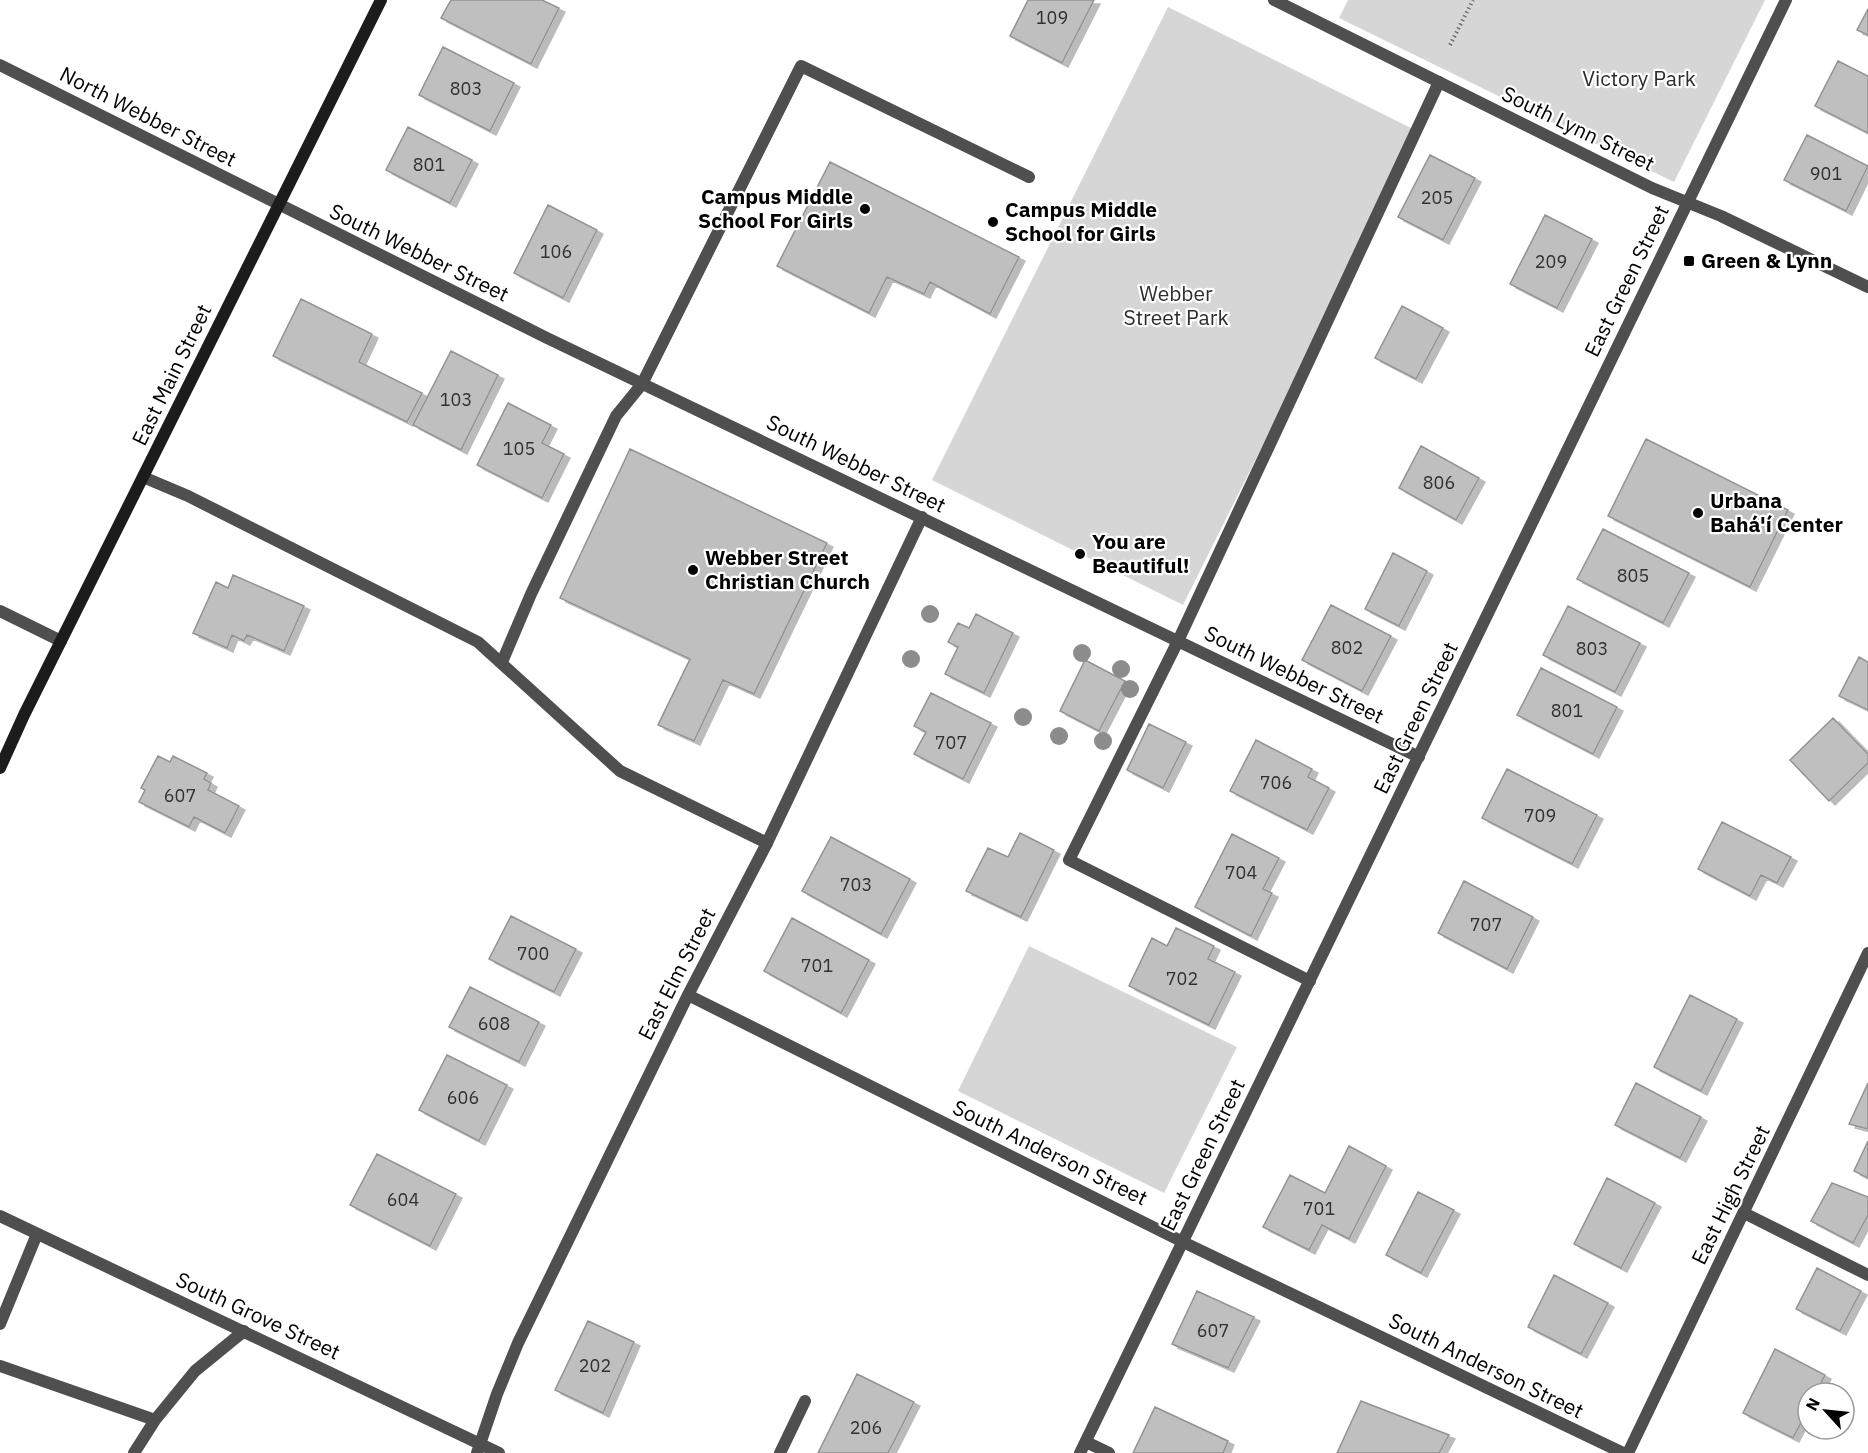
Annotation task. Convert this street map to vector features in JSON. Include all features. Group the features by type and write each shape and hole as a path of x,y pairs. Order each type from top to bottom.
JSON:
{"main road":[{"name":"East Main Street","path":"0,768 24,715 381,0"}],"street":[{"name":"South Lynn Street","path":"1274,0 1652,188 1721,216 1868,287"},
{"name":"East Green Street","path":"1083,1448 1786,0"},
{"name":"North Webber Street","path":"0,65 278,204"},
{"path":"502,662 531,594 616,416 642,384 801,66 1029,177"},
{"path":"1310,981 1069,860 1178,641 1439,82"},
{"name":"South Webber Street","path":"278,204 642,384 1419,757"},
{"path":"143,477 199,502 478,642 620,771 766,843"},
{"name":"East Elm Street","path":"479,1449 497,1394 518,1343 688,995 766,843 922,517"},
{"path":"0,611 61,641"},
{"name":"East High Street","path":"1628,1453 1864,973 1868,953"},
{"name":"South Anderson Street","path":"688,995 1183,1242 1623,1453"},
{"path":"1744,1213 1868,1275"},
{"name":"South Grove Street","path":"0,1216 244,1331 479,1449 499,1453"},
{"path":"0,1324 37,1234"},
{"path":"134,1453 155,1420 195,1371 244,1331"},
{"path":"0,1366 155,1420"},
{"path":"780,1453 805,1401"},
{"path":"1083,1448 1109,1453"}],"path":[{"path":"1450,45 1473,0"}],"green space":[{"name":"Victory Park","path":"1348,0 1765,0 1674,182 1339,18"},
{"name":"Webber Street Park","path":"1168,7 1419,132 1183,605 932,480"},
{"path":"1029,946 1237,1047 1164,1193 958,1091"}],"building":[{"path":"451,0 542,0 559,8 531,64 441,18"},
{"path":"1028,0 1094,0 1062,63 1010,36"},
{"path":"1868,9 1868,35 1857,30"},
{"path":"443,47 514,83 490,131 419,95"},
{"path":"1838,61 1868,76 1868,133 1815,106"},
{"path":"408,127 472,160 450,203 386,170"},
{"path":"1807,135 1868,166 1846,211 1784,180"},
{"path":"1430,155 1475,178 1443,240 1398,217"},
{"name":"Campus Middle School For Girls","path":"830,162 1019,257 990,314 930,282 924,294 887,277 869,313 777,266"},
{"path":"548,205 597,230 563,298 514,273"},
{"path":"1545,215 1592,239 1557,308 1510,284"},
{"path":"301,299 372,334 359,362 422,393 407,422 273,356"},
{"path":"1402,306 1443,328 1416,379 1375,358"},
{"path":"451,351 498,375 461,450 413,425"},
{"path":"508,403 551,425 542,443 564,454 542,498 477,465"},
{"name":"Urbana Bahá'í Center","path":"1646,439 1788,510 1750,587 1608,516"},
{"path":"1421,446 1479,478 1456,520 1399,488"},
{"name":"Webber Street Christian Church","path":"630,449 827,543 754,694 723,680 694,741 658,725 690,659 560,598"},
{"path":"1603,529 1689,573 1663,623 1577,579"},
{"path":"1393,553 1427,571 1399,626 1365,609"},
{"path":"233,575 304,606 284,651 247,635 244,641 232,635 227,648 193,633 216,582 228,588"},
{"path":"1331,605 1391,636 1362,691 1302,660"},
{"path":"1568,606 1640,643 1615,692 1543,655"},
{"path":"976,614 1013,633 984,693 945,674 958,647 948,642 958,623 969,628"},
{"path":"1859,657 1868,662 1868,710 1839,696"},
{"path":"1085,660 1125,681 1099,731 1060,711"},
{"path":"1541,668 1617,707 1593,754 1517,715"},
{"path":"931,693 991,723 963,779 914,754 926,732 914,726"},
{"path":"1833,718 1868,754 1868,763 1829,801 1790,760"},
{"path":"1149,724 1186,742 1163,788 1127,770"},
{"path":"1256,740 1312,769 1308,777 1329,788 1307,830 1230,791"},
{"path":"158,756 170,762 173,756 207,773 204,779 211,783 208,790 239,806 225,833 194,817 189,827 139,802 145,790 141,788"},
{"path":"1507,769 1597,815 1572,864 1482,818"},
{"path":"1722,822 1791,857 1777,883 1761,875 1750,896 1698,869"},
{"path":"1020,833 1054,850 1021,917 966,891 988,848 1008,857"},
{"path":"1232,834 1279,858 1263,889 1272,893 1251,936 1195,907"},
{"path":"831,837 910,879 881,934 802,891"},
{"path":"1464,881 1533,917 1507,969 1438,933"},
{"path":"511,916 576,949 554,992 489,959"},
{"path":"792,918 869,960 841,1013 764,971"},
{"path":"1176,928 1214,946 1208,959 1235,972 1209,1025 1129,986 1152,938 1167,946"},
{"path":"470,987 539,1022 519,1062 449,1027"},
{"path":"1690,995 1737,1019 1701,1091 1654,1067"},
{"path":"447,1055 507,1085 479,1141 419,1110"},
{"path":"1636,1083 1701,1117 1680,1158 1615,1125"},
{"path":"1868,1083 1868,1129 1849,1124"},
{"path":"1868,1141 1868,1178 1854,1171"},
{"path":"1349,1146 1386,1166 1349,1239 1322,1225 1309,1250 1263,1227 1290,1175 1325,1193"},
{"path":"377,1154 456,1194 430,1246 350,1205"},
{"path":"1607,1178 1655,1203 1621,1268 1574,1244"},
{"path":"1832,1183 1868,1197 1868,1215 1853,1243 1811,1221"},
{"path":"1418,1192 1454,1210 1421,1273 1386,1255"},
{"path":"1817,1268 1861,1291 1840,1331 1796,1309"},
{"path":"1554,1275 1608,1303 1581,1354 1528,1327"},
{"path":"1197,1291 1254,1317 1228,1368 1172,1344"},
{"path":"588,1321 634,1342 603,1413 555,1390"},
{"path":"1775,1349 1825,1375 1822,1381 1796,1381 1796,1432 1793,1438 1743,1413"},
{"path":"857,1374 914,1402 888,1453 818,1453"},
{"path":"1361,1401 1449,1435 1439,1453 1337,1453"},
{"path":"1155,1407 1228,1441 1223,1453 1133,1453"}],"place":[{"name":"Campus Middle School For Girls","path":"865,209"},
{"name":"Campus Middle School for Girls","path":"993,222"},
{"name":"Green & Lynn","path":"1689,261"},
{"name":"Urbana Bahá'í Center","path":"1698,513"},
{"name":"You are Beautiful!","path":"1080,554"},
{"name":"Webber Street Christian Church","path":"693,570"}]}
